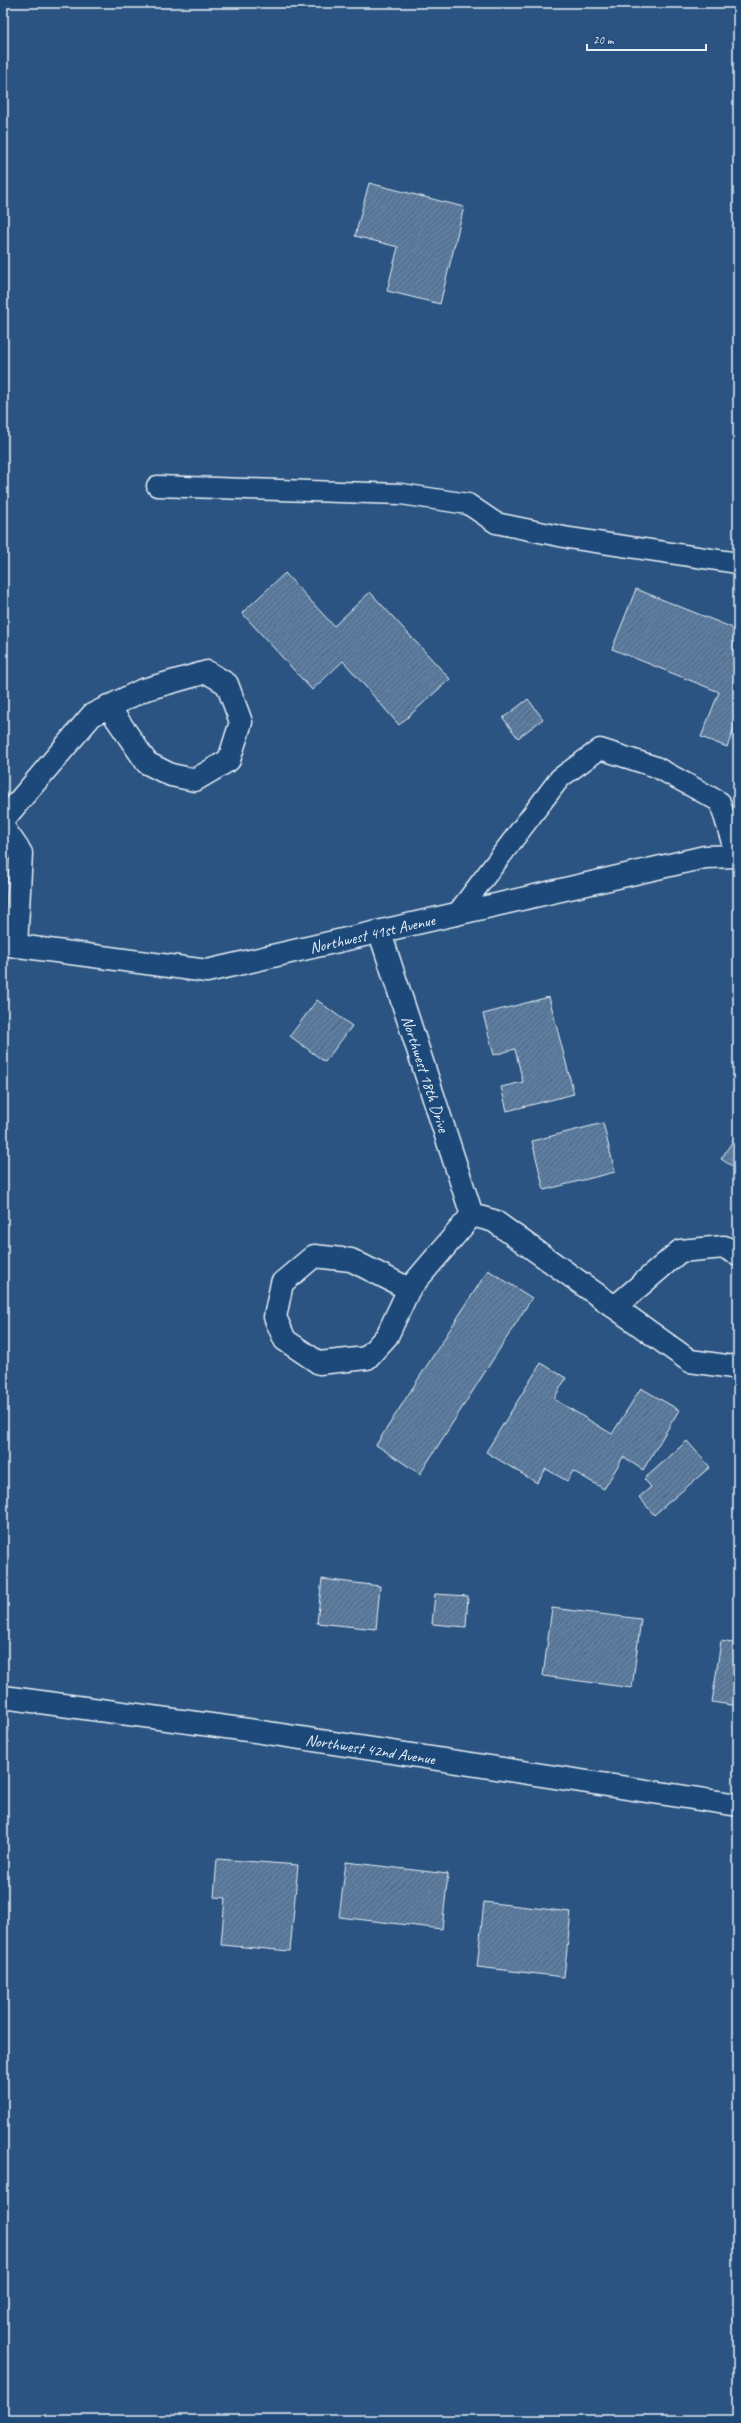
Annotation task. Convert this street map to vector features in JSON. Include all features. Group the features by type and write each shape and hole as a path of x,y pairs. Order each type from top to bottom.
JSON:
{"street":[{"path":"3,820 92,714 108,706 143,690 207,672 227,684 241,722 229,760 195,780 171,775 147,763 108,706"},
{"path":"3,827 20,853 10,945"},
{"name":"Northwest 41st Avenue","path":"10,945 207,971 380,933 705,857 737,856"},
{"name":"Northwest 18th Drive","path":"380,933 472,1215"},
{"path":"409,1289 351,1260 314,1256 282,1283 275,1317 285,1340 319,1363 367,1358 387,1336 409,1289 472,1215 494,1221 690,1361 733,1367 738,1364"},
{"path":"615,1307 680,1251 724,1247 738,1254"},
{"name":"Northwest 42nd Avenue","path":"3,1697 248,1730 738,1805"}],"lane":[{"path":"157,486 401,494 468,504 496,523 577,539 738,563"},
{"path":"456,915 560,778 600,749 656,767 720,802 737,856"}],"building":[{"path":"369,183 464,207 440,304 387,291 398,247 355,236"},
{"path":"285,573 334,626 370,592 450,679 399,725 343,661 312,690 242,613"},
{"path":"636,589 738,630 738,719 727,747 701,737 719,692 612,649"},
{"path":"528,699 543,719 518,738 503,718"},
{"path":"549,997 574,1094 507,1111 501,1087 523,1082 515,1049 494,1055 483,1014"},
{"path":"317,1000 352,1026 325,1062 290,1036"},
{"path":"603,1123 615,1172 544,1190 532,1141"},
{"path":"738,1133 738,1170 721,1159"},
{"path":"488,1270 532,1298 420,1474 376,1445"},
{"path":"541,1363 566,1378 554,1399 612,1434 641,1388 679,1410 643,1470 623,1457 604,1489 573,1471 567,1481 546,1469 537,1483 486,1452"},
{"path":"687,1441 710,1467 654,1515 639,1497 651,1487 644,1479"},
{"path":"322,1579 380,1586 376,1629 317,1623"},
{"path":"435,1594 468,1596 466,1627 432,1624"},
{"path":"552,1608 641,1619 632,1688 543,1676"},
{"path":"721,1641 738,1644 738,1706 712,1702"},
{"path":"217,1859 298,1865 290,1951 221,1945 225,1898 214,1897"},
{"path":"346,1862 448,1874 442,1929 339,1917"},
{"path":"484,1902 571,1912 564,1977 477,1967"}]}
